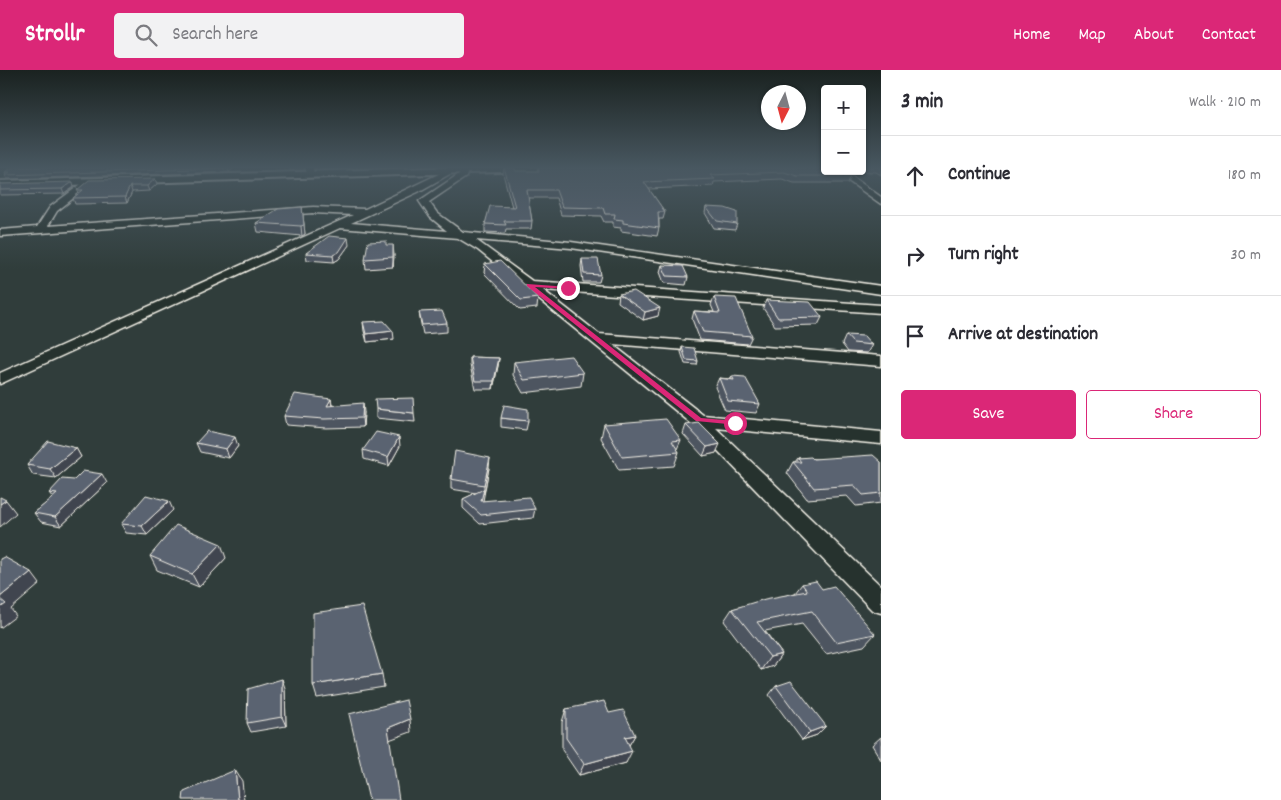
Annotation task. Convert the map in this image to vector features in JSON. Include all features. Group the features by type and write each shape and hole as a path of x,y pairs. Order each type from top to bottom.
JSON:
{"street":[{"path":"41,230 53,209 64,201"},
{"path":"0,379 392,201"},
{"path":"424,201 426,208 458,234 482,248 698,420 881,602"},
{"path":"0,233 313,210 369,212"},
{"path":"340,225 571,245 881,290"},
{"path":"529,285 881,309"},
{"path":"597,338 881,361"},
{"path":"698,420 881,438"}],"building":[{"path":"513,201 529,201 532,221 504,221 506,225 485,224 490,206 515,207"},
{"path":"560,201 657,201 665,212 658,212 659,228 623,223 623,220 614,219 615,214 605,214 603,208 562,207"},
{"path":"302,207 304,225 256,223 278,209"},
{"path":"706,207 725,208 737,212 737,224 717,221"},
{"path":"329,236 348,238 339,252 333,255 306,253"},
{"path":"386,241 386,245 393,245 393,257 365,259 368,242"},
{"path":"582,259 598,259 601,275 584,274"},
{"path":"500,261 538,298 521,300 485,264"},
{"path":"662,265 683,266 688,277 667,276"},
{"path":"634,291 660,308 645,312 619,294"},
{"path":"714,297 736,298 752,336 703,332 694,311 720,313"},
{"path":"766,300 810,302 822,317 778,318"},
{"path":"442,311 447,323 422,325 419,312"},
{"path":"384,321 393,331 366,334 363,322"},
{"path":"846,335 864,336 872,345 853,343"},
{"path":"682,347 694,348 698,361 686,360"},
{"path":"571,356 583,373 524,380 514,362"},
{"path":"470,357 499,358 494,381 475,381"},
{"path":"732,376 745,377 760,404 728,401 719,378 734,380"},
{"path":"295,394 331,399 327,406 363,403 362,418 324,419 284,416"},
{"path":"413,398 414,413 376,409 375,399"},
{"path":"504,405 528,409 528,421 501,418"},
{"path":"666,419 681,440 672,441 679,452 622,457 604,424"},
{"path":"699,423 720,444 707,447 686,425"},
{"path":"207,431 235,437 226,449 196,443"},
{"path":"376,432 399,437 388,457 363,450"},
{"path":"48,441 76,448 50,469 27,465"},
{"path":"455,451 490,458 484,485 451,479"},
{"path":"873,455 881,462 881,493 863,495 854,485 814,488 793,462 801,462 798,458 811,457 813,459"},
{"path":"83,471 102,474 55,517 34,513 57,494 49,493 62,479 74,480"},
{"path":"484,489 481,501 529,497 535,509 481,515 463,499"},
{"path":"146,495 169,501 142,526 121,524"},
{"path":"0,497 6,500 0,504"},
{"path":"176,525 221,544 192,574 150,556"},
{"path":"4,557 31,572 0,597 0,559"},
{"path":"816,581 822,589 834,586 875,634 836,642 812,611 757,622 782,654 770,657 732,609 765,599 807,591 802,584"},
{"path":"0,599 6,604 0,608"},
{"path":"362,606 382,674 313,685 313,613"},
{"path":"282,679 282,717 247,723 248,689"},
{"path":"791,681 826,726 810,732 776,686"},
{"path":"406,700 410,719 388,728 399,800 369,800 349,714"},
{"path":"604,701 609,713 623,710 635,735 625,737 632,751 584,764 566,738 566,709"},
{"path":"235,770 238,800 183,800 184,792"}],"route":[{"path":"568,288 529,285 698,420 735,423"}]}
